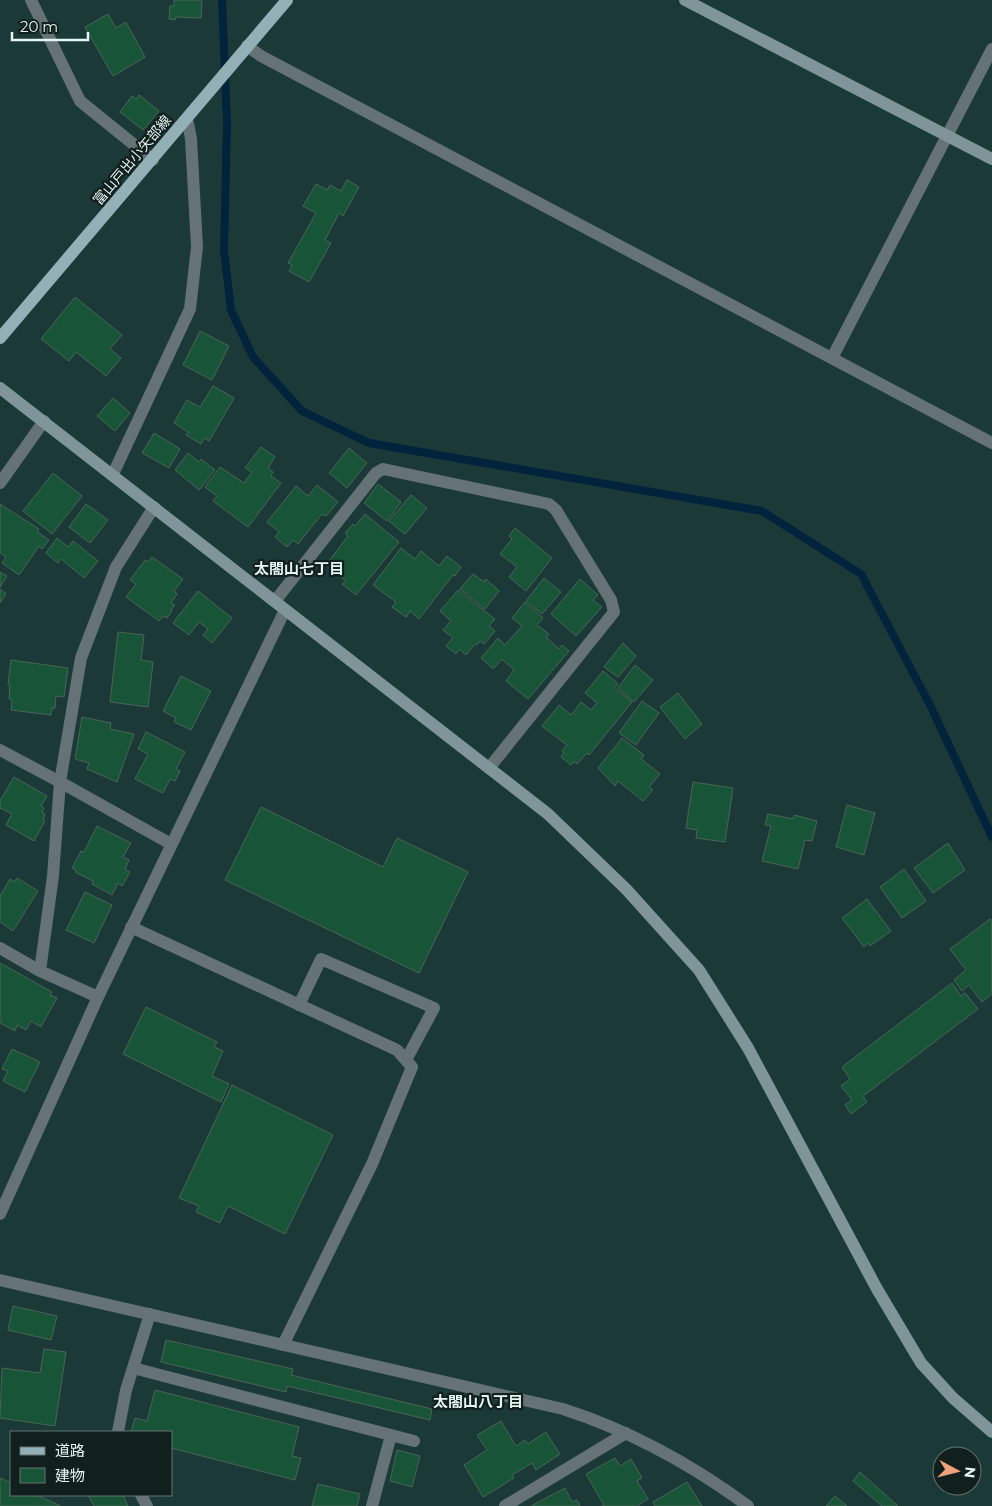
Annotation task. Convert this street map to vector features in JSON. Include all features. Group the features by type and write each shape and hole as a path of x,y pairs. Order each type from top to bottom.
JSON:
{"main road":[{"name":"富山戸出小矢部線","path":"0,338 287,0"}],"street":[{"path":"31,0 80,101 153,160"},
{"path":"685,0 992,159"},
{"path":"832,358 992,49"},
{"path":"244,50 262,56 992,443"},
{"path":"113,474 190,309 197,247 191,139 187,118"},
{"path":"0,388 548,814 626,889 699,970 748,1048 877,1290 922,1363 953,1398 992,1432"},
{"path":"0,483 44,421"},
{"path":"275,601 376,473 383,469 549,504 556,510 611,600 614,612 489,768"},
{"path":"40,972 54,876 60,782 81,658 116,567 154,507"},
{"path":"0,1214 131,927 285,610"},
{"path":"0,750 171,844"},
{"path":"131,927 397,1050 412,1067 372,1164 283,1345"},
{"path":"0,948 40,972 98,997"},
{"path":"300,1005 321,959 434,1008 406,1060"},
{"path":"0,1280 563,1409 608,1424 661,1450 713,1480 748,1506"},
{"path":"118,1431 133,1368 150,1314"},
{"path":"133,1368 414,1441"},
{"path":"504,1506 626,1433"},
{"path":"372,1506 391,1435"}],"building":[{"path":"174,0 202,0 201,18 176,17 175,20 169,19 170,6 174,6"},
{"path":"108,14 116,28 126,22 145,57 113,76 85,27"},
{"path":"139,95 159,111 143,130 120,112 132,96 136,99"},
{"path":"347,180 359,187 343,216 339,213 325,240 331,243 309,282 289,271 292,265 288,263 316,213 303,206 316,184 327,190 330,185 341,191"},
{"path":"75,297 122,335 110,349 121,358 106,376 76,352 69,361 41,339"},
{"path":"200,331 229,346 212,380 183,365"},
{"path":"213,386 234,398 209,441 204,438 201,444 186,435 188,432 174,423 187,400 200,407"},
{"path":"113,398 130,413 115,431 97,416"},
{"path":"154,433 180,449 169,468 142,453"},
{"path":"261,447 275,457 268,468 273,472 271,476 281,483 248,527 213,501 217,496 205,487 220,467 244,483 252,472 245,468"},
{"path":"349,448 367,463 347,488 329,473"},
{"path":"188,453 199,462 201,459 215,470 199,490 175,470"},
{"path":"53,473 82,496 52,534 23,511"},
{"path":"378,484 401,502 387,521 364,503"},
{"path":"317,485 338,502 326,516 322,514 298,544 293,540 287,547 275,537 279,532 267,522 296,486 308,496"},
{"path":"411,495 427,508 405,534 389,521"},
{"path":"0,504 39,529 37,532 49,540 42,549 39,546 19,575 2,563 6,557 0,553"},
{"path":"86,504 108,520 90,543 69,527"},
{"path":"365,514 399,542 356,595 342,584 346,581 326,565 348,536 345,533 353,524 355,526"},
{"path":"515,528 552,558 526,591 509,577 517,567 500,554 512,539 509,536"},
{"path":"57,538 68,547 73,541 98,561 84,578 61,559 58,563 46,553"},
{"path":"401,548 415,559 421,551 439,566 447,556 461,567 419,619 410,611 406,617 392,607 396,602 373,585"},
{"path":"152,557 183,579 174,591 177,594 171,603 175,605 172,611 167,618 163,616 159,621 126,597 136,584 130,580 145,560 148,562"},
{"path":"0,572 7,576 0,587"},
{"path":"473,574 484,582 486,579 499,591 485,609 460,589"},
{"path":"544,578 561,592 542,614 526,601"},
{"path":"580,579 598,595 593,600 602,607 576,636 551,614"},
{"path":"0,589 6,594 0,603"},
{"path":"458,590 495,619 489,626 495,631 484,644 480,641 477,645 475,644 466,655 459,649 456,654 446,646 453,638 443,630 451,621 440,611"},
{"path":"198,591 232,618 212,643 203,635 208,629 199,622 189,635 173,623"},
{"path":"525,602 543,618 537,625 549,634 546,637 559,649 562,645 569,651 528,699 506,681 514,670 502,659 493,669 481,658 498,638 505,645 522,626 512,618"},
{"path":"118,632 144,635 141,660 153,662 148,707 110,702"},
{"path":"623,643 636,656 618,677 604,667"},
{"path":"11,660 68,668 64,697 56,696 55,708 52,708 51,715 11,710 12,700 9,699 10,685 8,685"},
{"path":"635,665 653,680 634,702 618,688"},
{"path":"603,671 618,684 615,688 632,702 589,755 587,753 577,764 574,762 571,765 561,757 564,753 562,751 567,745 542,726 559,705 571,715 581,702 591,710 597,703 585,693"},
{"path":"181,676 211,691 191,730 174,722 176,718 163,711"},
{"path":"678,693 702,724 685,739 660,707"},
{"path":"642,701 659,713 636,745 619,733"},
{"path":"82,717 111,723 110,729 134,734 117,782 87,769 89,763 75,759"},
{"path":"146,732 185,752 176,769 180,771 175,781 170,779 163,793 135,779 148,754 138,749"},
{"path":"622,738 644,755 641,759 660,774 649,787 653,790 643,801 618,781 615,786 598,768"},
{"path":"14,777 47,796 41,806 44,808 42,812 45,814 43,819 45,821 34,841 6,825 12,814 0,808 0,801"},
{"path":"693,782 733,788 725,842 696,838 697,830 686,828"},
{"path":"847,805 875,813 864,855 836,847"},
{"path":"261,807 383,867 397,838 468,872 419,973 225,880"},
{"path":"768,814 793,819 794,815 817,821 812,841 805,840 798,869 762,861 771,826 765,825"},
{"path":"97,826 131,843 123,857 129,860 125,869 130,872 122,886 118,883 112,895 92,884 93,881 75,872 76,870 72,868 81,851 84,852"},
{"path":"948,843 965,870 933,893 914,868"},
{"path":"904,869 926,901 902,918 880,887"},
{"path":"17,878 38,891 13,931 0,922 0,896 10,879 15,882"},
{"path":"85,892 112,905 94,943 66,930"},
{"path":"867,899 891,931 870,946 868,943 864,947 842,918"},
{"path":"990,919 992,922 992,994 982,1002 969,985 962,991 954,980 966,970 950,949"},
{"path":"0,963 52,992 50,995 57,998 41,1027 31,1021 26,1030 17,1025 15,1031 0,1023 2,1019 0,1018"},
{"path":"952,983 961,996 965,993 978,1009 863,1096 867,1102 851,1114 845,1105 852,1100 841,1086 850,1079 842,1067"},
{"path":"146,1007 217,1042 214,1047 223,1051 212,1076 229,1084 221,1102 123,1054"},
{"path":"12,1049 40,1062 25,1092 3,1081 8,1071 2,1069"},
{"path":"232,1085 333,1135 285,1234 228,1206 220,1223 196,1212 199,1206 179,1198"},
{"path":"13,1306 57,1316 51,1340 8,1330"},
{"path":"166,1340 293,1369 291,1375 432,1409 430,1420 287,1386 286,1392 161,1362"},
{"path":"44,1349 66,1352 55,1426 0,1418 2,1368 40,1373"},
{"path":"155,1390 299,1427 292,1456 301,1458 295,1480 172,1448 172,1431 131,1431 135,1418 147,1421"},
{"path":"501,1421 516,1446 525,1440 528,1444 546,1432 560,1454 536,1470 532,1463 512,1475 514,1478 483,1497 464,1465 487,1450 477,1435"},
{"path":"397,1450 420,1456 412,1487 390,1481"},
{"path":"615,1458 620,1466 631,1459 642,1478 637,1481 648,1499 637,1506 601,1506 604,1505 586,1474"},
{"path":"860,1472 898,1506 882,1506 853,1481"},
{"path":"0,1478 10,1483 10,1496 38,1496 61,1506 0,1506"},
{"path":"687,1482 702,1506 655,1506 653,1502"},
{"path":"318,1484 360,1494 357,1506 312,1506"},
{"path":"565,1488 572,1502 577,1500 580,1506 531,1506"},
{"path":"89,1496 123,1496 128,1506 94,1506"},
{"path":"835,1496 847,1506 826,1506"}],"waterway":[{"path":"222,0 227,123 224,251 231,310 253,357 302,411 369,443 762,511 861,574 930,705 992,837"}],"district":[{"name":"太閤山七丁目","path":"299,569"},
{"name":"太閤山八丁目","path":"478,1402"}]}
